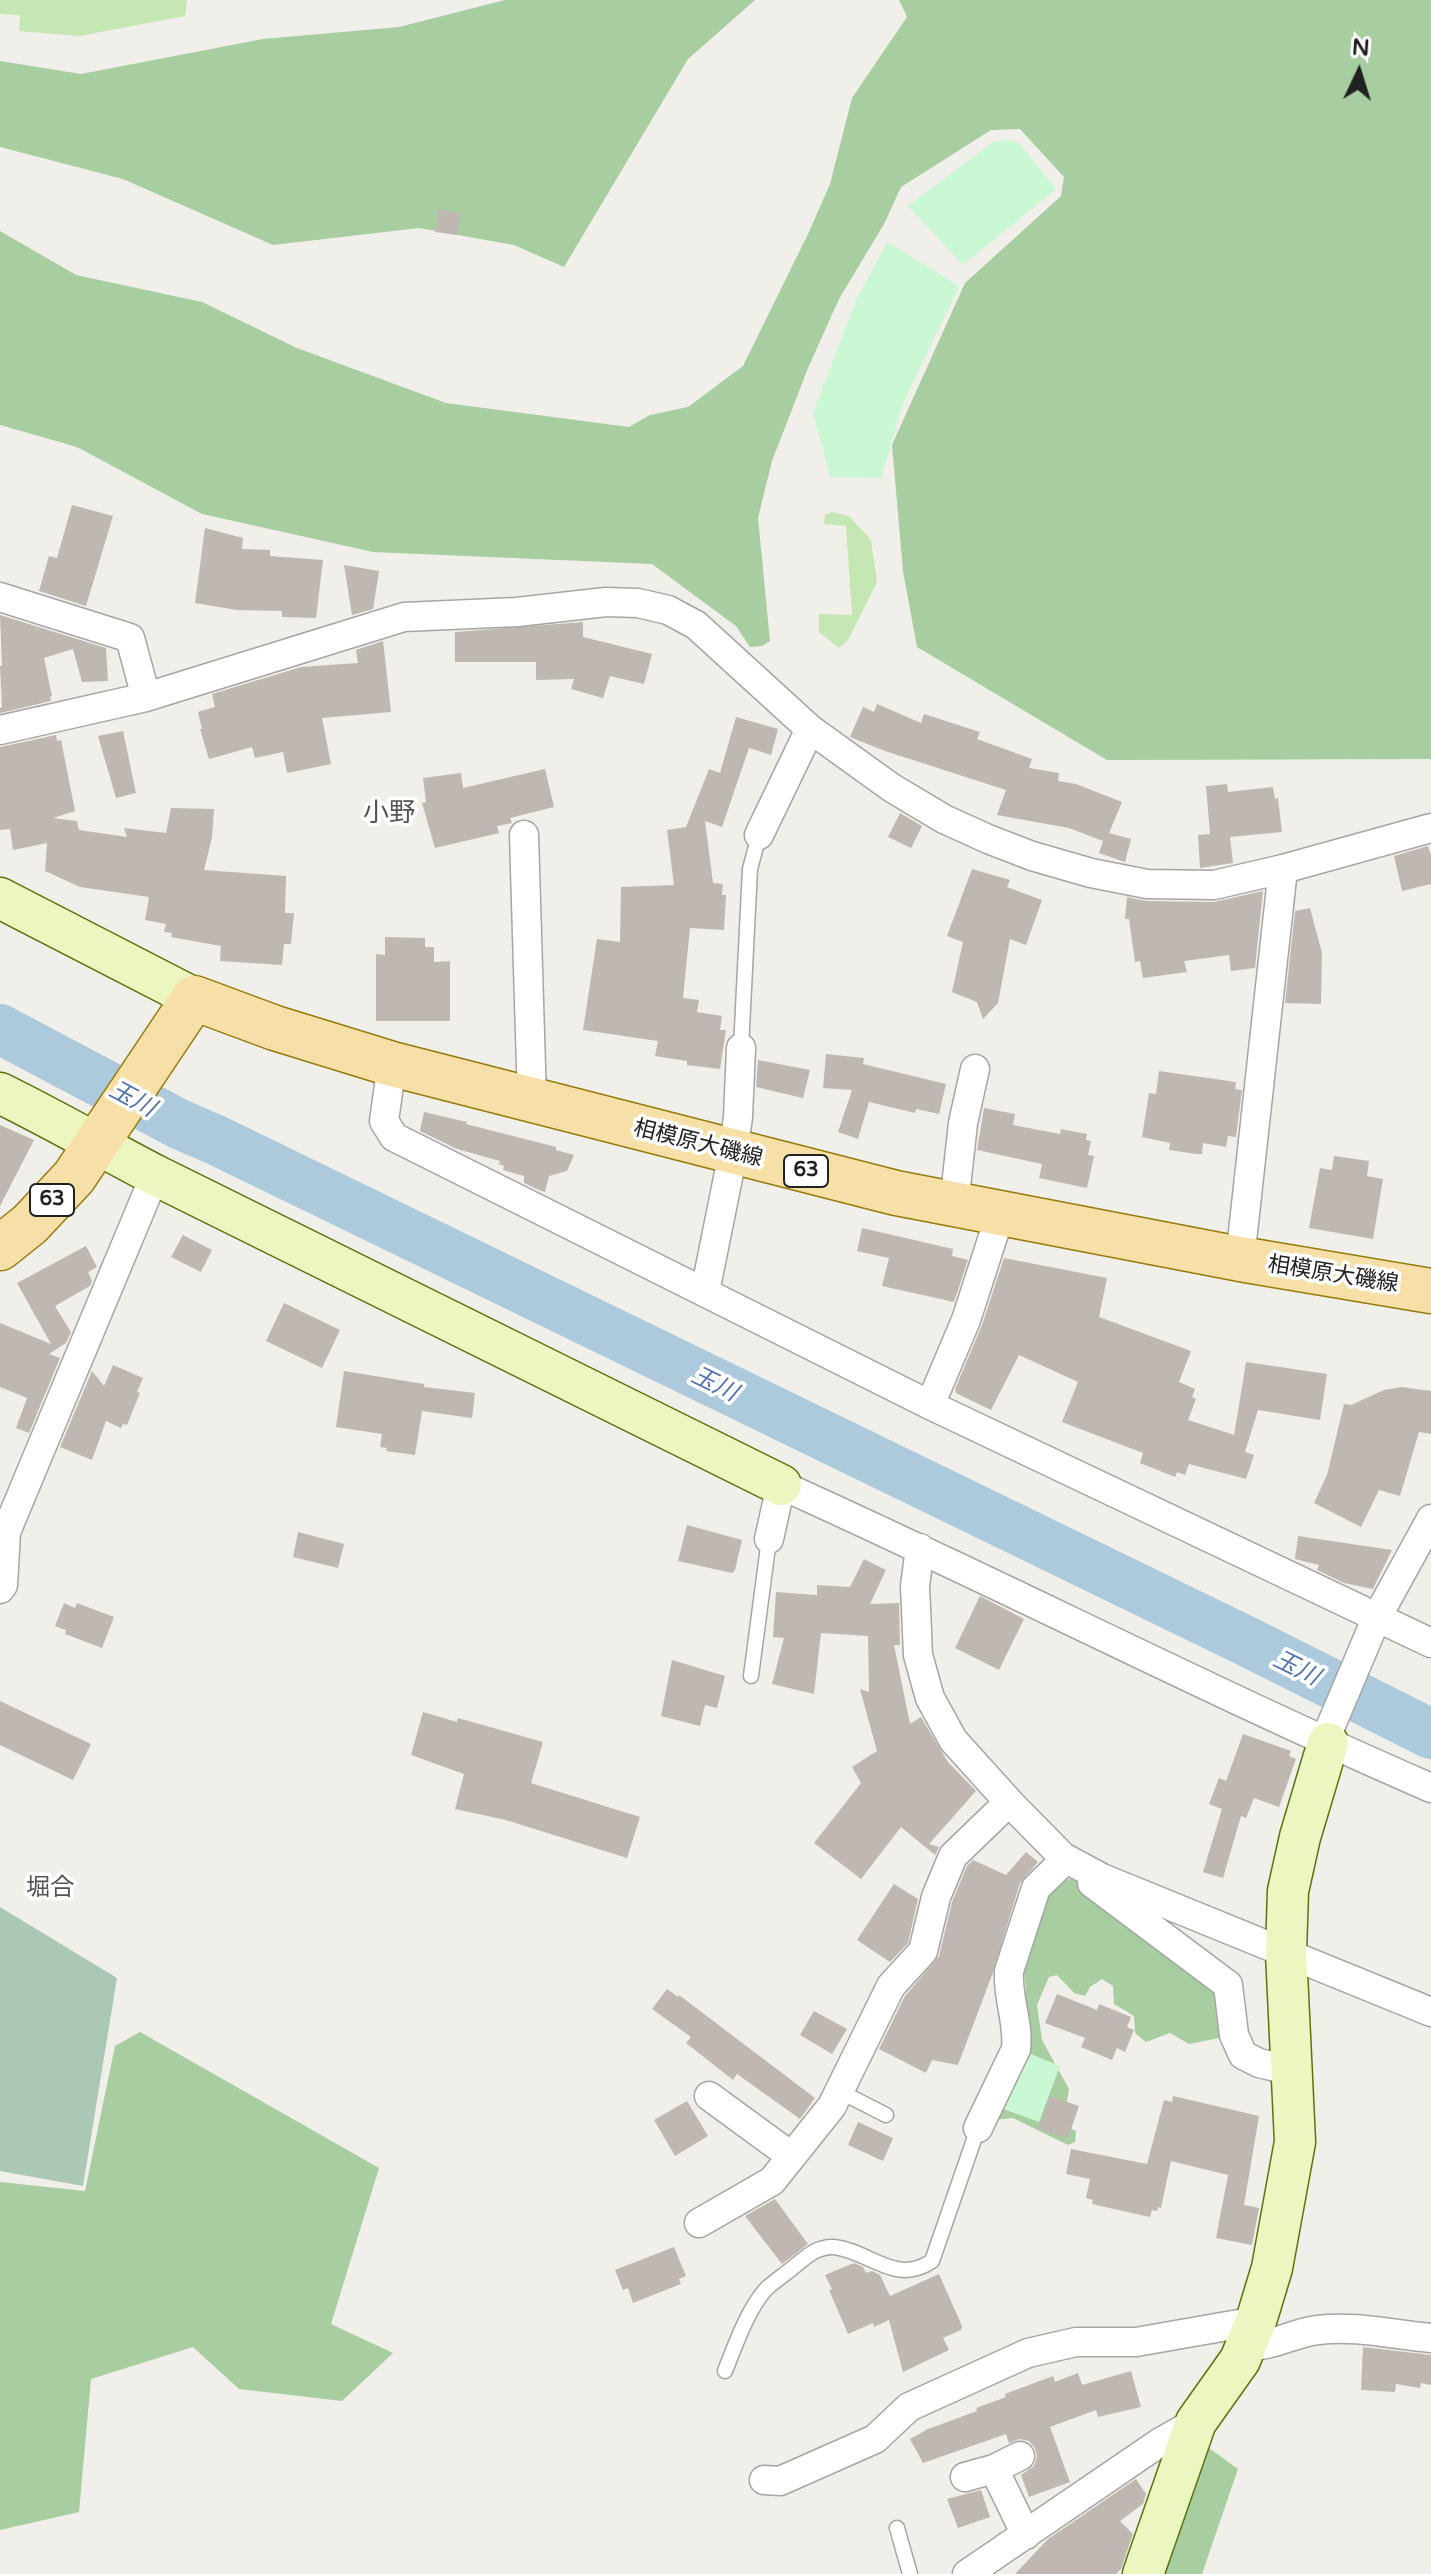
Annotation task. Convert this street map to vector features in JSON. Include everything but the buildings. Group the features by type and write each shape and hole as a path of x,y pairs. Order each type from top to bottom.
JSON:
{"main road":[{"name":"相模原大磯線","path":"186,1011 275,1028 392,1064 896,1193 1240,1259 1431,1291"},
{"name":"63","path":"0,1248 30,1224 74,1177 186,1011"}],"street":[{"path":"0,597 130,638 146,697"},
{"path":"0,730 146,697 404,617 622,603 668,610 696,625 810,729 892,788 944,819 1032,856 1091,873 1147,884 1214,885 1431,828"},
{"path":"759,835 810,729"},
{"path":"524,835 532,1101"},
{"path":"1240,1259 1283,869"},
{"path":"0,898 186,1011"},
{"path":"705,1292 733,1153 741,1048"},
{"path":"392,1064 384,1121 394,1137 1375,1623 1431,1643"},
{"path":"954,1205 963,1123 975,1069"},
{"path":"0,1093 100,1138 155,1175 781,1485 1431,1788"},
{"path":"0,1589 3,1585 3,1533 155,1175"},
{"path":"930,1405 966,1320 1000,1215"},
{"path":"769,1539 781,1485"},
{"path":"1143,2574 1196,2422 1240,2360 1272,2268 1295,2142 1286,1952 1288,1891 1327,1739 1375,1623 1431,1519"},
{"path":"920,1548 915,1586 918,1655 930,1698 953,1740 1009,1802 1078,1865 1093,1886 1228,1985 1234,2035 1243,2055 1259,2063 1293,2071"},
{"path":"699,2223 772,2181 832,2106 891,1986 923,1951 936,1897 953,1856 1009,1802"},
{"path":"1078,1865 1431,2012"},
{"path":"978,2128 1016,2049 1018,2036 1008,1985 1009,1971 1036,1888 1078,1865"},
{"path":"709,2096 791,2156"},
{"path":"1251,2334 1262,2347 1314,2330 1332,2329 1431,2338"},
{"path":"764,2480 780,2481 875,2439 909,2407 1028,2353 1076,2342 1136,2342 1251,2334"},
{"path":"967,2574 1159,2443 1196,2422"},
{"path":"965,2477 994,2469 1020,2456"},
{"path":"994,2469 1026,2535"}],"lane":[{"path":"741,1048 750,869 759,835"},
{"path":"751,1676 769,1539"},
{"path":"839,2091 886,2115"},
{"path":"725,2371 741,2333 766,2290 815,2250 832,2247 862,2255 896,2271 922,2268 932,2261 978,2128"},
{"path":"897,2528 910,2574"}],"green space":[{"path":"0,0 187,0 185,16 80,36 19,31 20,15 0,14"},
{"path":"505,0 755,0 688,59 564,267 514,245 419,228 273,245 123,179 0,147 0,61 81,74 263,39 399,27"},
{"path":"899,0 1431,0 1431,759 1107,760 917,647 903,571 892,445 965,283 1061,196 1064,177 1020,129 991,130 901,187 884,224 839,299 772,461 758,518 770,641 762,646 750,647 736,626 652,564 373,552 202,514 77,447 0,425 0,231 76,275 202,302 297,348 446,403 629,427 650,415 688,407 743,366 830,184 852,98 907,17"},
{"path":"1009,140 1019,143 1056,189 963,265 908,206 993,142"},
{"path":"887,242 959,286 902,406 881,478 830,477 813,413 856,300"},
{"path":"832,512 849,516 871,540 877,582 848,640 839,648 819,632 819,614 852,615 846,526 824,524 825,515"},
{"path":"1082,1880 1202,1953 1228,2029 1219,2038 1189,2044 1170,2033 1146,2042 1135,2033 1134,2016 1114,2004 1113,1986 1102,1979 1090,1987 1085,1996 1074,1993 1057,1975 1049,1977 1037,2005 1042,2040 1069,2089 1063,2124 1076,2131 1075,2142 1068,2145 1013,2118 994,2120 1020,2002 1026,1990 1022,1955 1053,1882"},
{"path":"0,1907 117,1978 83,2186 0,2171"},
{"path":"140,2032 379,2168 331,2324 393,2353 342,2401 239,2389 193,2347 91,2379 79,2512 0,2530 0,2182 85,2191 115,2046"},
{"path":"1021,2050 1060,2066 1039,2122 995,2106"},
{"path":"1209,2448 1238,2469 1202,2574 1162,2574"}],"waterway":[{"name":"玉川","path":"0,1029 179,1124 1246,1641 1431,1734"}],"district":[{"name":"小野","path":"389,814"},
{"name":"堀合","path":"50,1889"}]}
